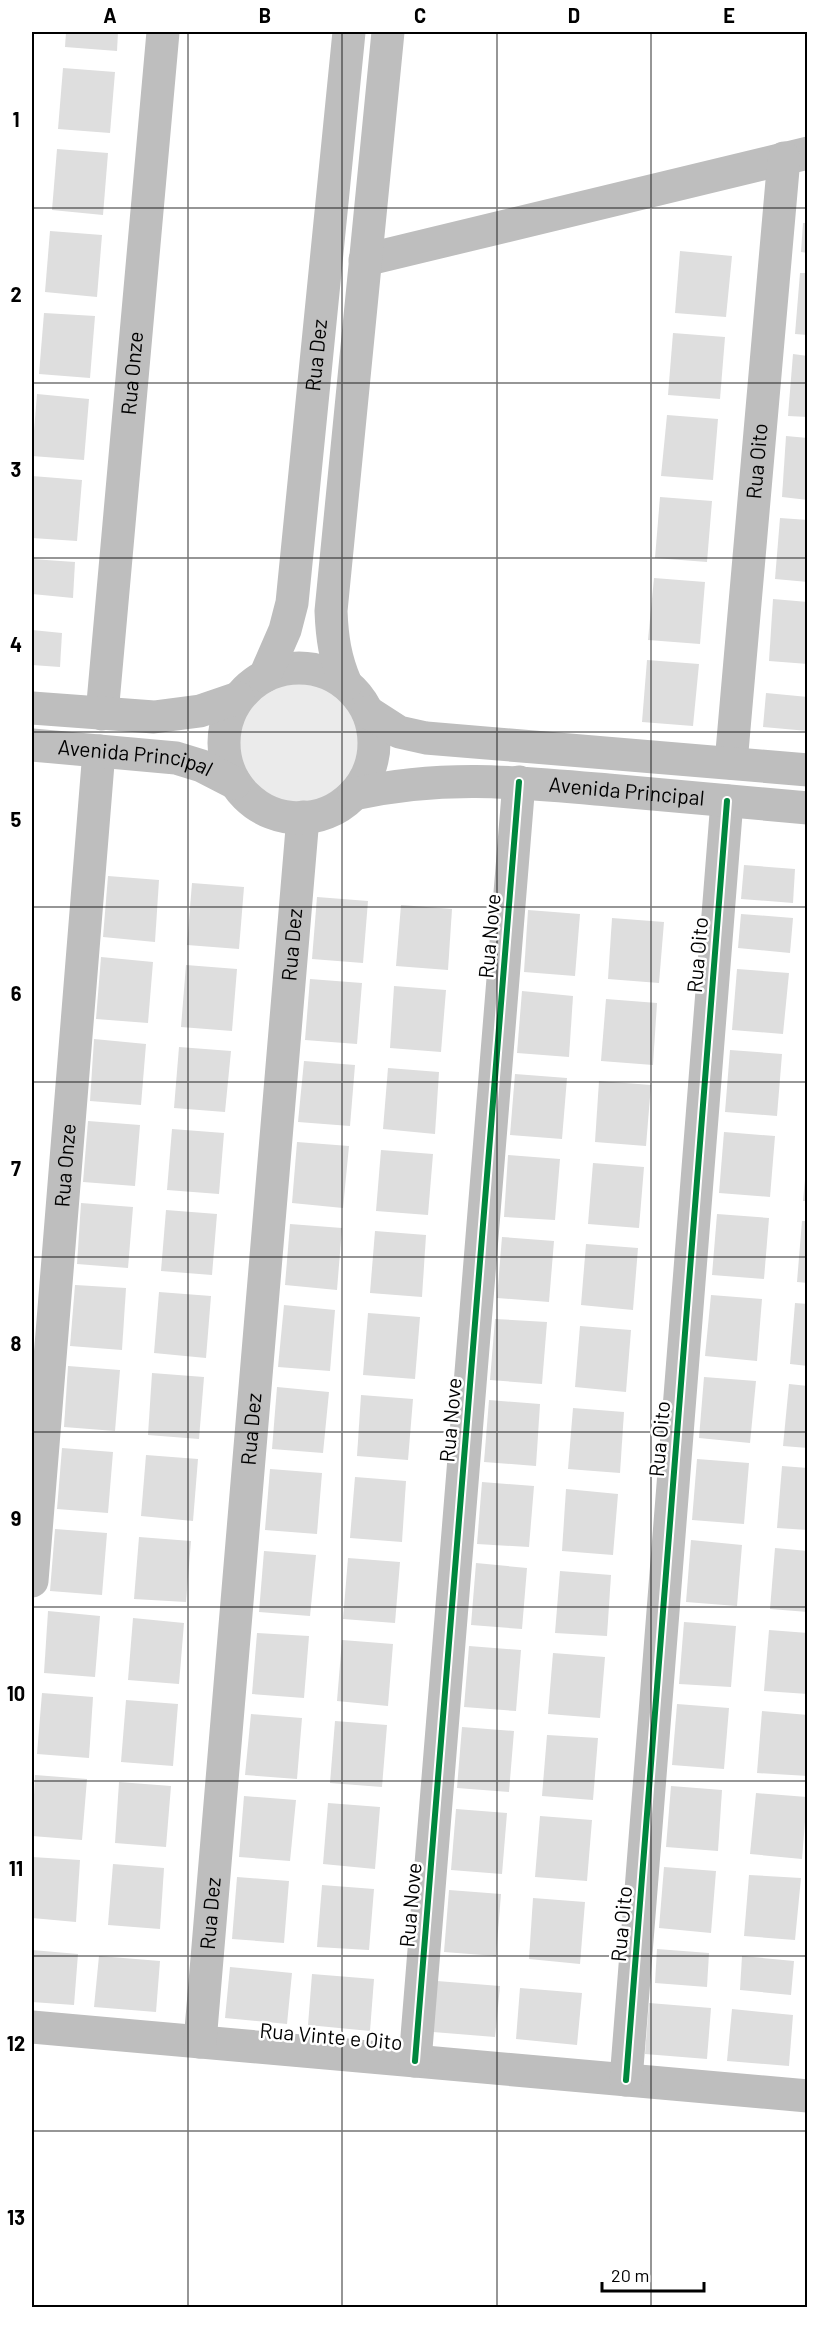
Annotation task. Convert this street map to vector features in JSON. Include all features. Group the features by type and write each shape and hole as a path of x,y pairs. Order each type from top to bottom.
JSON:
{"street":[{"name":"Rua Onze","path":"102,714 164,32"},
{"name":"Rua Dez","path":"265,676 285,630 292,603 349,32"},
{"name":"Rua Dez","path":"346,684 337,664 332,641 331,611 388,32"},
{"path":"364,260 796,156"},
{"name":"Rua Oito","path":"731,763 796,156"},
{"name":"Avenida Principal","path":"32,745 176,758 202,766 235,783 252,801 273,813 303,818 338,807 354,794 367,776 374,755 374,733 368,712 359,697 346,684 327,674 307,668 286,669 265,676 238,699 228,718 224,740 226,762 235,783"},
{"name":"Avenida Principal","path":"32,708 154,717 200,711 238,699"},
{"path":"368,712 399,732 426,738 807,770"},
{"name":"Rua Onze","path":"32,1581 99,751"},
{"name":"Avenida Principal","path":"354,794 397,784 438,780 519,782 807,808"},
{"name":"Rua Nove","path":"415,2061 519,782"},
{"name":"Rua Oito","path":"626,2080 727,801"},
{"name":"Rua Dez","path":"200,2042 303,818"},
{"name":"Rua Vinte e Oito","path":"32,2027 807,2096"}],"shaded area":[{"path":"297,681 321,686 341,699 354,719 359,743 354,767 341,787 321,800 297,805 273,800 253,787 240,767 235,743 240,719 253,699 273,686"}],"building":[{"path":"66,32 118,32 117,51 65,47"},
{"path":"63,68 115,72 110,133 58,129"},
{"path":"57,149 108,153 103,215 52,210"},
{"path":"803,223 808,223 808,253 801,252"},
{"path":"50,231 102,235 97,297 45,292"},
{"path":"680,251 732,256 726,317 675,313"},
{"path":"800,273 808,273 808,335 795,334"},
{"path":"44,313 95,316 90,378 39,374"},
{"path":"673,333 725,337 720,399 668,395"},
{"path":"793,354 808,356 808,417 788,416"},
{"path":"37,394 89,399 84,460 32,456"},
{"path":"667,415 718,419 713,480 661,476"},
{"path":"786,436 808,438 808,500 782,497"},
{"path":"32,476 82,480 77,541 32,538"},
{"path":"660,497 712,501 707,562 655,558"},
{"path":"780,518 808,520 808,582 775,579"},
{"path":"32,559 75,562 73,598 32,594"},
{"path":"654,578 705,582 700,644 648,640"},
{"path":"773,599 808,602 808,664 769,661"},
{"path":"32,630 62,633 60,667 32,665"},
{"path":"647,660 699,664 693,726 642,722"},
{"path":"766,693 808,697 808,731 763,727"},
{"path":"744,865 795,869 793,903 741,899"},
{"path":"108,876 159,880 155,942 103,937"},
{"path":"192,883 244,887 239,949 187,945"},
{"path":"317,897 368,901 363,963 312,959"},
{"path":"401,905 452,909 448,970 396,966"},
{"path":"528,910 580,914 575,976 524,972"},
{"path":"741,914 793,918 790,953 738,948"},
{"path":"612,918 664,922 659,983 608,979"},
{"path":"101,957 153,962 148,1023 96,1019"},
{"path":"186,965 237,969 232,1031 181,1027"},
{"path":"737,969 789,973 783,1034 732,1030"},
{"path":"310,979 362,983 357,1044 305,1040"},
{"path":"394,986 446,990 441,1052 390,1048"},
{"path":"522,991 573,996 569,1057 517,1053"},
{"path":"606,999 657,1003 653,1065 601,1061"},
{"path":"94,1039 146,1044 141,1105 90,1101"},
{"path":"179,1047 231,1051 225,1112 174,1108"},
{"path":"730,1050 782,1054 777,1116 725,1112"},
{"path":"304,1061 355,1065 350,1126 298,1122"},
{"path":"388,1068 439,1072 435,1134 383,1129"},
{"path":"515,1074 567,1078 562,1139 510,1135"},
{"path":"599,1081 651,1085 646,1146 595,1142"},
{"path":"88,1121 140,1125 135,1186 83,1182"},
{"path":"172,1129 224,1133 219,1194 167,1190"},
{"path":"724,1132 775,1136 770,1197 719,1193"},
{"path":"297,1142 349,1146 343,1208 292,1203"},
{"path":"381,1150 433,1154 428,1215 376,1211"},
{"path":"508,1155 560,1159 555,1220 504,1217"},
{"path":"593,1163 644,1167 639,1228 588,1224"},
{"path":"806,1169 808,1169 808,1201 803,1201"},
{"path":"81,1203 133,1207 128,1268 77,1264"},
{"path":"166,1210 217,1214 212,1275 161,1271"},
{"path":"717,1214 769,1218 764,1279 712,1275"},
{"path":"802,1221 808,1221 808,1283 797,1282"},
{"path":"290,1224 342,1228 337,1290 285,1285"},
{"path":"375,1231 426,1235 422,1297 370,1293"},
{"path":"502,1237 554,1241 549,1302 497,1298"},
{"path":"586,1244 638,1248 633,1310 581,1305"},
{"path":"75,1285 126,1288 122,1350 70,1346"},
{"path":"159,1292 211,1296 206,1358 154,1353"},
{"path":"711,1295 762,1299 757,1361 705,1356"},
{"path":"795,1303 808,1304 808,1366 790,1364"},
{"path":"284,1305 335,1310 330,1371 278,1367"},
{"path":"368,1313 420,1317 415,1379 363,1375"},
{"path":"495,1319 547,1322 542,1384 490,1380"},
{"path":"580,1326 631,1330 626,1392 575,1387"},
{"path":"68,1366 120,1370 115,1431 64,1427"},
{"path":"152,1373 204,1377 199,1439 148,1435"},
{"path":"704,1377 756,1381 750,1443 699,1438"},
{"path":"789,1384 808,1386 808,1448 783,1446"},
{"path":"277,1387 329,1392 323,1453 272,1449"},
{"path":"361,1395 413,1399 408,1460 357,1456"},
{"path":"489,1400 540,1404 536,1466 484,1462"},
{"path":"573,1408 624,1412 620,1473 568,1469"},
{"path":"62,1448 113,1452 108,1513 57,1509"},
{"path":"146,1455 198,1459 193,1521 141,1516"},
{"path":"697,1459 749,1463 744,1524 692,1520"},
{"path":"782,1466 808,1468 808,1530 777,1528"},
{"path":"270,1469 322,1473 317,1534 265,1530"},
{"path":"355,1477 406,1481 402,1542 350,1538"},
{"path":"482,1482 534,1486 529,1547 477,1544"},
{"path":"566,1489 618,1494 613,1555 562,1551"},
{"path":"55,1529 107,1533 102,1595 50,1591"},
{"path":"139,1537 191,1541 186,1602 134,1599"},
{"path":"691,1540 742,1545 737,1606 686,1602"},
{"path":"775,1548 808,1551 808,1612 770,1609"},
{"path":"264,1551 316,1555 310,1616 259,1612"},
{"path":"348,1558 400,1562 395,1623 343,1619"},
{"path":"476,1563 527,1568 522,1629 471,1625"},
{"path":"560,1571 611,1575 607,1636 555,1633"},
{"path":"48,1611 100,1616 95,1677 44,1673"},
{"path":"133,1618 184,1623 179,1684 128,1680"},
{"path":"684,1622 736,1626 731,1687 679,1684"},
{"path":"769,1630 808,1633 808,1694 764,1691"},
{"path":"257,1633 309,1636 304,1698 252,1694"},
{"path":"342,1640 393,1644 388,1706 337,1701"},
{"path":"469,1646 521,1650 516,1711 464,1707"},
{"path":"553,1653 605,1657 600,1718 548,1714"},
{"path":"42,1693 93,1697 89,1758 37,1754"},
{"path":"126,1700 178,1704 173,1766 121,1762"},
{"path":"677,1704 729,1708 724,1769 672,1765"},
{"path":"762,1711 808,1715 808,1776 757,1773"},
{"path":"251,1714 302,1718 297,1779 245,1775"},
{"path":"335,1721 387,1725 382,1787 330,1783"},
{"path":"462,1727 514,1731 509,1792 457,1788"},
{"path":"547,1735 598,1738 593,1800 542,1796"},
{"path":"35,1775 87,1779 82,1840 32,1836"},
{"path":"119,1782 171,1786 166,1847 115,1843"},
{"path":"671,1786 722,1790 718,1851 666,1847"},
{"path":"756,1793 807,1797 802,1859 750,1854"},
{"path":"244,1796 296,1800 290,1861 239,1857"},
{"path":"328,1803 380,1807 375,1869 323,1864"},
{"path":"456,1809 507,1813 502,1874 451,1870"},
{"path":"540,1816 592,1820 587,1881 535,1877"},
{"path":"32,1857 80,1860 76,1922 32,1918"},
{"path":"113,1864 164,1868 160,1929 108,1925"},
{"path":"664,1867 716,1871 711,1933 659,1928"},
{"path":"749,1875 801,1878 795,1940 744,1936"},
{"path":"237,1877 289,1881 284,1943 232,1939"},
{"path":"322,1885 374,1889 369,1950 317,1947"},
{"path":"449,1890 501,1894 496,1956 444,1952"},
{"path":"533,1898 585,1902 580,1964 529,1959"},
{"path":"657,1949 709,1953 707,1987 655,1983"},
{"path":"32,1950 78,1954 74,2005 32,2002"},
{"path":"99,1956 160,1961 156,2012 94,2007"},
{"path":"742,1956 794,1961 791,1995 740,1990"},
{"path":"230,1967 292,1973 287,2024 225,2018"},
{"path":"312,1974 374,1979 370,2031 308,2025"},
{"path":"437,1981 500,1986 495,2037 433,2032"},
{"path":"520,1988 582,1993 577,2045 516,2039"},
{"path":"649,2003 711,2008 707,2059 645,2054"},
{"path":"732,2009 793,2015 789,2066 727,2061"}],"cycle path":[{"path":"415,2061 519,782"},
{"path":"626,2080 727,801"}]}
